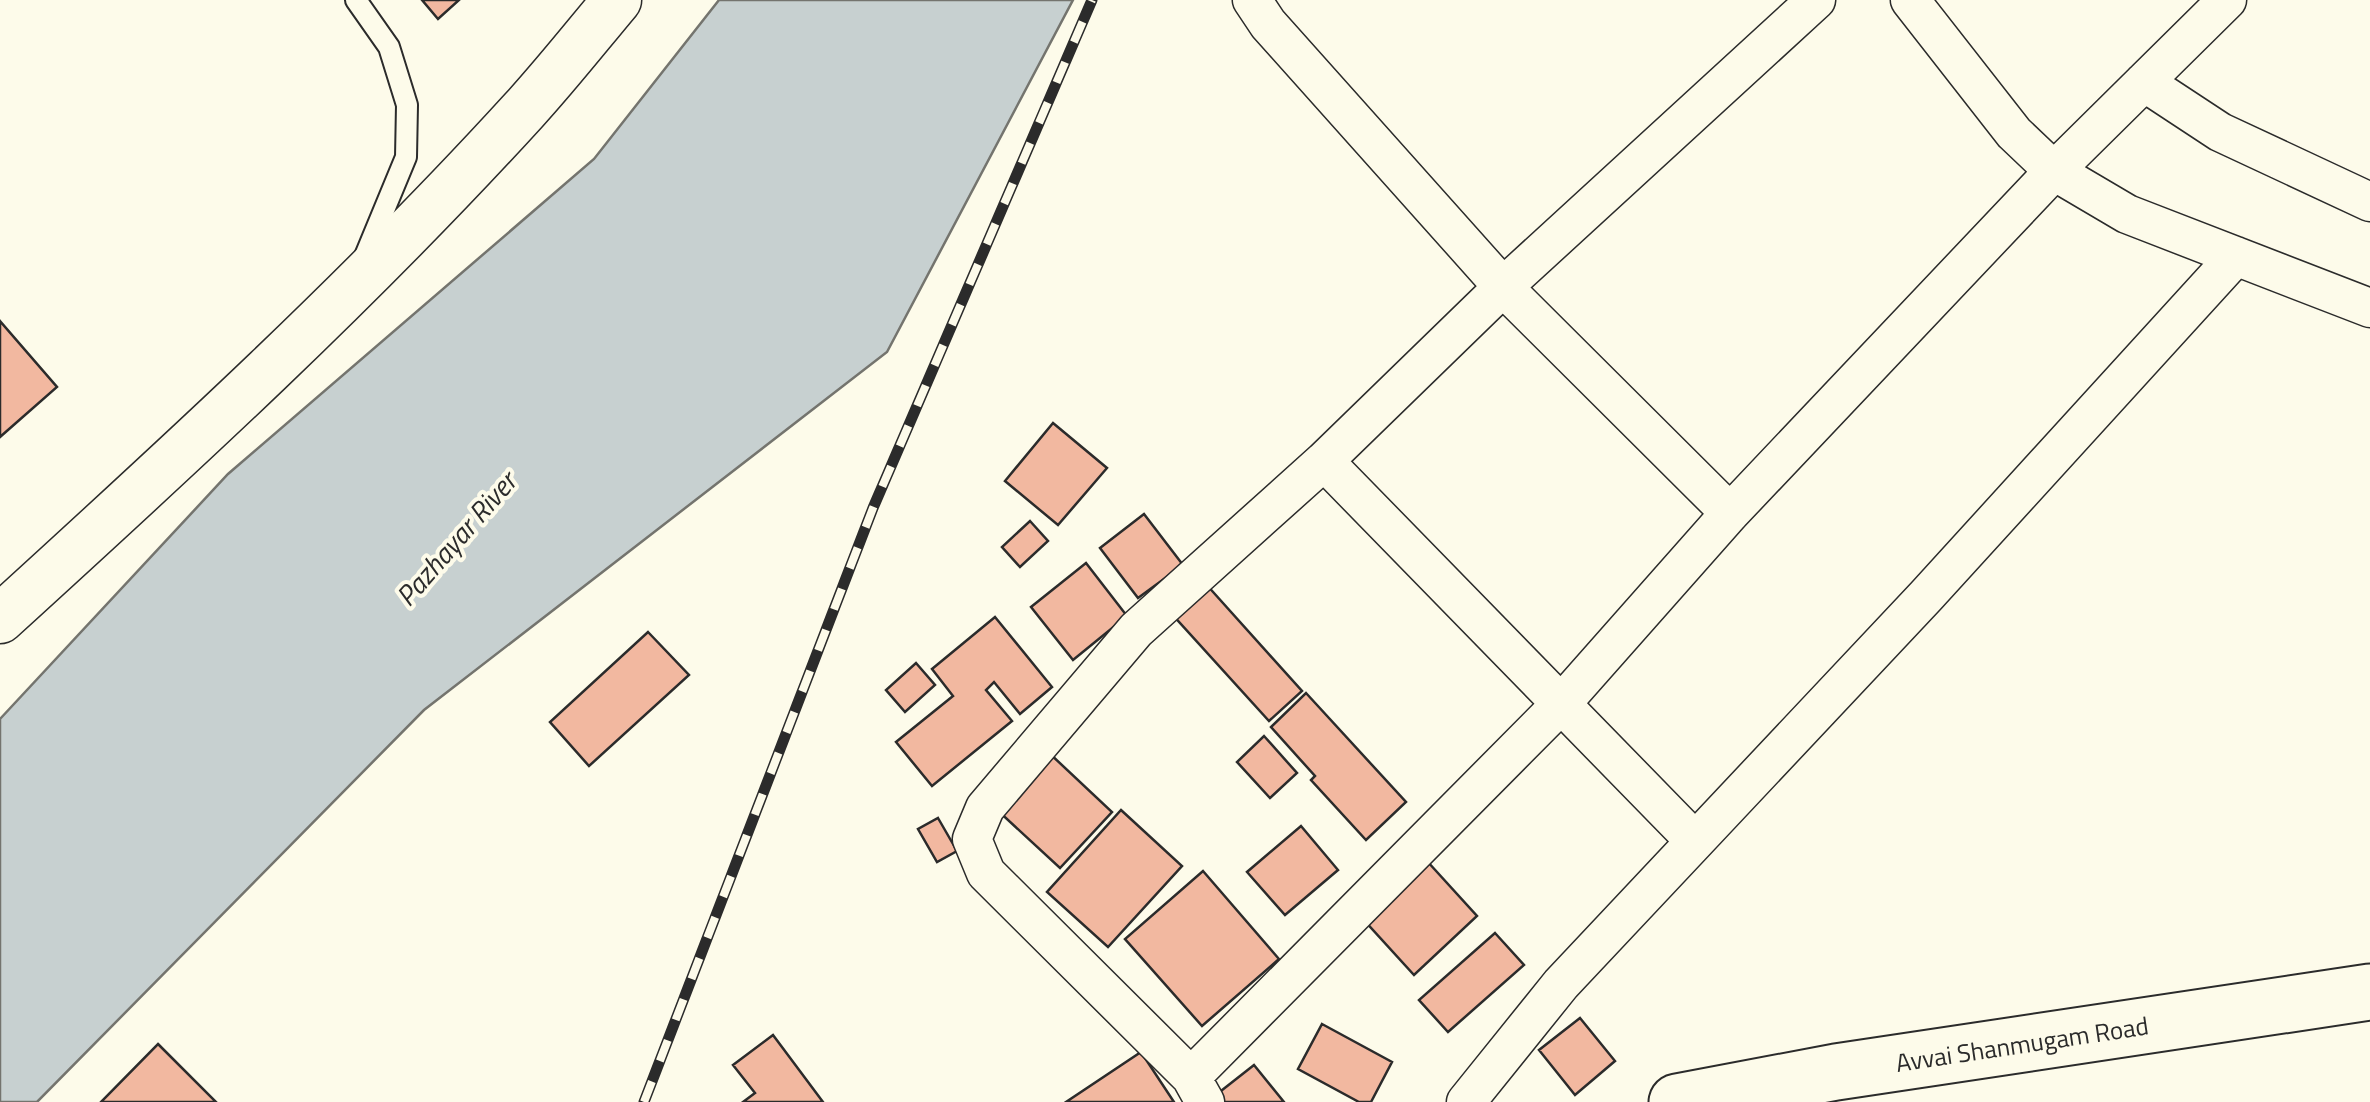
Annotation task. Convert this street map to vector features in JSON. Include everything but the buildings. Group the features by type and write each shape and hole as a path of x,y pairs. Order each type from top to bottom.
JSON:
{"main road":[{"name":"Avvai Shanmugam Road","path":"1677,1102 1836,1072 2370,992"}],"street":[{"path":"0,619 178,456 350,290 525,109 618,0"},
{"path":"1252,0 1268,24 1503,287 1730,513"},
{"path":"1816,0 1503,287 1324,461 1136,630 986,808 972,839 986,873 1198,1089 1561,704 1730,513 2054,171 2227,0"},
{"path":"1910,0 2014,133 2054,171 2127,214 2370,308"},
{"path":"2144,82 2220,132 2370,202"},
{"path":"1466,1102 1561,984 1926,596 2236,256"},
{"path":"1324,461 1696,842"}],"lane":[{"path":"350,290 406,157 407,105 389,47 356,0"}],"water":[{"name":"Pazhayar River","path":"719,0 1073,0 887,352 424,710 37,1102 0,1102 0,719 228,474 594,159"}],"railway":[{"path":"644,1102 873,508 1092,0"}]}
